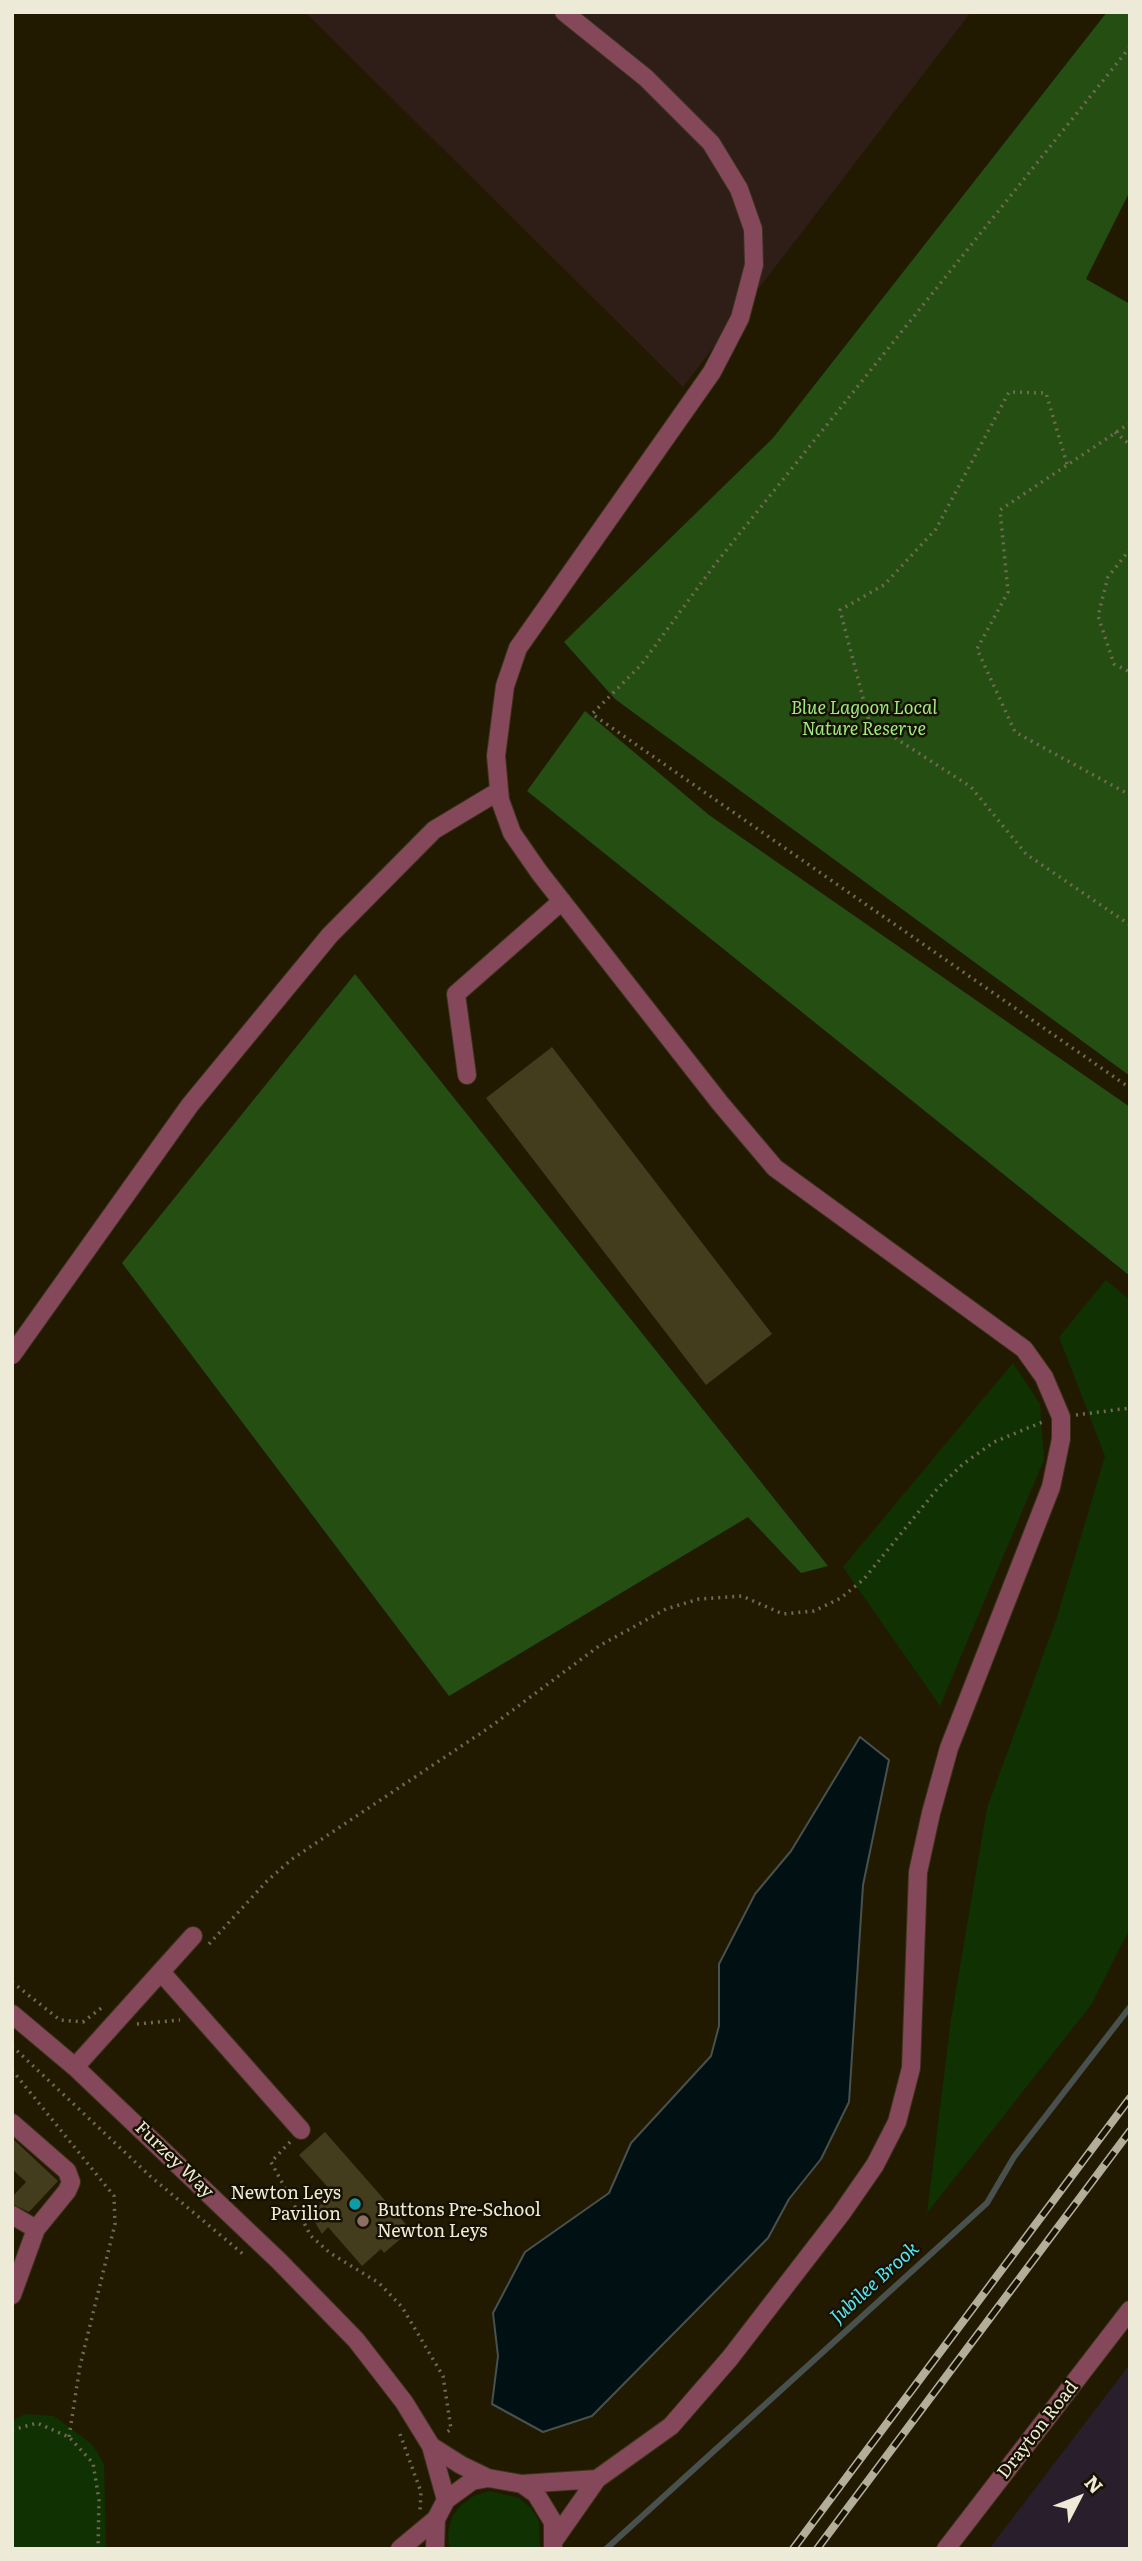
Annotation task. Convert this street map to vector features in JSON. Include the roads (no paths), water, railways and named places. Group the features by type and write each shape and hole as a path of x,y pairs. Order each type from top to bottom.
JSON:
{"street":[{"path":"554,2544 597,2479 671,2426 730,2358 841,2214 875,2165 897,2122 911,2068 918,1872 931,1813 949,1748 1051,1487 1061,1439 1061,1417 1044,1377 1024,1349 775,1168 720,1103 512,833 499,791 496,756 505,686 518,648 712,372 740,318 754,265 753,229 750,219 739,189 710,143 646,78 564,12"},
{"path":"12,1355 190,1105 330,935 434,830 499,791"},
{"path":"467,1075 456,994 562,901"},
{"path":"75,2067 126,2019 161,1972 201,1940"},
{"path":"161,1972 295,2137"},
{"name":"Furzey Way","path":"12,2014 75,2067 279,2261 356,2340 404,2402 431,2446 446,2500"},
{"path":"12,2123 67,2171 71,2182 67,2192 36,2230 12,2295"},
{"path":"12,2215 36,2230"},
{"name":"Drayton Road","path":"946,2549 1130,2310"},
{"name":"Furzey Way","path":"431,2446 461,2465 488,2477 522,2484 597,2479"},
{"path":"406,2544 436,2519 446,2500 465,2485 488,2477"},
{"path":"522,2484 546,2507 554,2544"},
{"path":"435,2549 436,2519"}],"waterway":[{"name":"Jubilee Brook","path":"606,2549 987,2203 1014,2157 1130,2007"}],"railway":[{"path":"793,2549 1130,2098"},
{"path":"817,2549 1130,2131"}],"place":[{"name":"Newton Leys Pavilion","path":"355,2204"},
{"name":"Buttons Pre-School Newton Leys","path":"363,2221"}],"park label":[{"name":"Blue Lagoon Local Nature Reserve","path":"864,719"}]}
